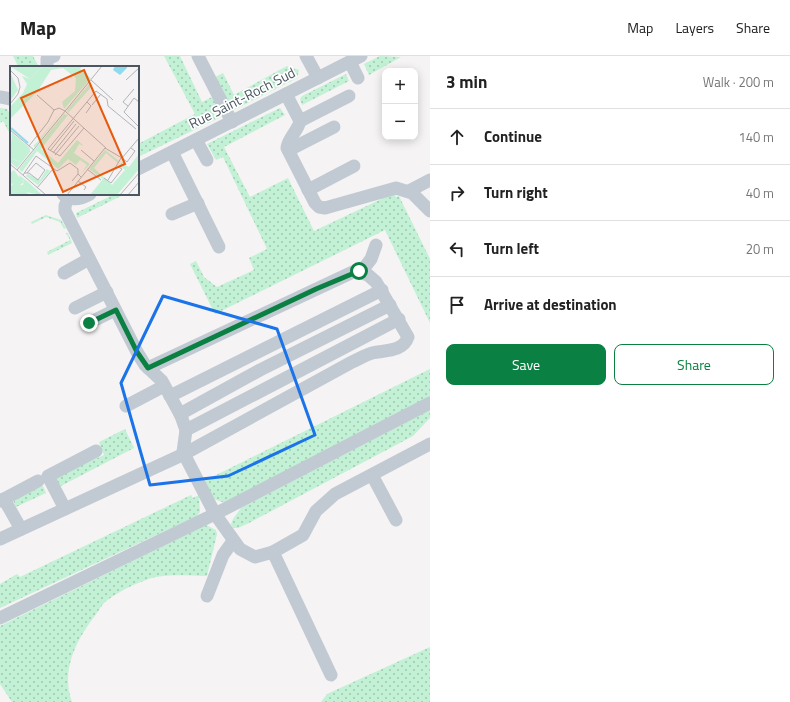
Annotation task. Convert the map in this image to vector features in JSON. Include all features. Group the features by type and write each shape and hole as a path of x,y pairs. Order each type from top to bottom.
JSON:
{"street":[{"path":"198,56 232,122"},
{"path":"306,56 318,78"},
{"path":"356,59 358,78"},
{"name":"Rue Saint-Roch Sud","path":"139,168 356,59"},
{"path":"286,94 300,121"},
{"path":"349,96 300,121 298,127 288,142 288,150 315,203 322,208 392,188 409,191 430,211"},
{"path":"288,150 334,127"},
{"path":"196,140 206,160"},
{"path":"172,152 219,247"},
{"path":"308,190 354,166"},
{"path":"409,191 430,180"},
{"path":"88,195 79,199 66,196 65,211 76,244 89,259 137,352 167,391 180,414 186,430 184,454 215,514 240,549 255,557 273,552 303,535 316,512 335,494 430,444"},
{"path":"172,214 198,203"},
{"path":"362,272 371,259 376,245"},
{"path":"64,273 89,259"},
{"path":"0,539 184,454 352,362 367,355 402,346 408,337 382,290 372,278 362,272 356,271 148,368"},
{"path":"126,406 167,391 382,290"},
{"path":"75,308 107,292"},
{"path":"180,414 260,370 390,305"},
{"path":"89,323 116,310"},
{"path":"186,430 399,319"},
{"path":"0,618 215,514 430,403"},
{"path":"65,509 48,476 96,451"},
{"path":"372,475 396,520"},
{"path":"21,530 2,500 38,481"},
{"path":"207,596 222,555 233,541"},
{"path":"273,552 331,675"}],"highlighted area":[{"path":"163,296 277,329 315,435 228,476 150,485 121,383"}],"green space":[{"path":"13,56 33,56 38,66 18,66"},
{"path":"164,56 180,56 202,102 214,96 222,112 221,117 139,157 139,143 195,114"},
{"path":"380,56 401,57 369,75 364,64"},
{"path":"287,66 299,70 297,78 234,110 230,109 215,77 223,73 234,95"},
{"path":"346,74 349,81 302,105 300,99 302,96"},
{"path":"0,108 7,109 10,114 10,134 3,121 0,123"},
{"path":"280,108 285,115 224,147 250,197 288,178 314,231 394,193 396,197 399,196 430,259 430,323 385,230 215,314 190,264 196,261 204,277 217,287 254,270 249,258 267,249 223,157 216,160 207,144"},
{"path":"113,195 123,195 77,218 76,213"},
{"path":"46,215 61,220 66,228 64,229 60,222 46,217 32,224 31,222"},
{"path":"66,233 68,233 72,243 48,255 47,252 70,240"},
{"path":"430,369 430,397 225,503 214,499 205,482 206,480"},
{"path":"430,410 430,418 413,436 247,524 238,528 233,528 231,524 233,519 241,508"},
{"path":"125,429 134,448 59,487 54,477 104,455 99,442"},
{"path":"43,486 46,493 16,507 13,500"},
{"path":"191,495 193,498 199,495 200,512 197,516 0,608 0,584 17,574 20,577"},
{"path":"206,525 216,530 217,534 207,576 160,576 141,582 124,590 102,605 81,636 72,657 68,679 72,702 12,702 0,684 0,626"},
{"path":"430,647 430,702 321,702 327,694"}],"route":[{"path":"89,323 116,310 137,352 148,368 316,289 359,271"}]}
